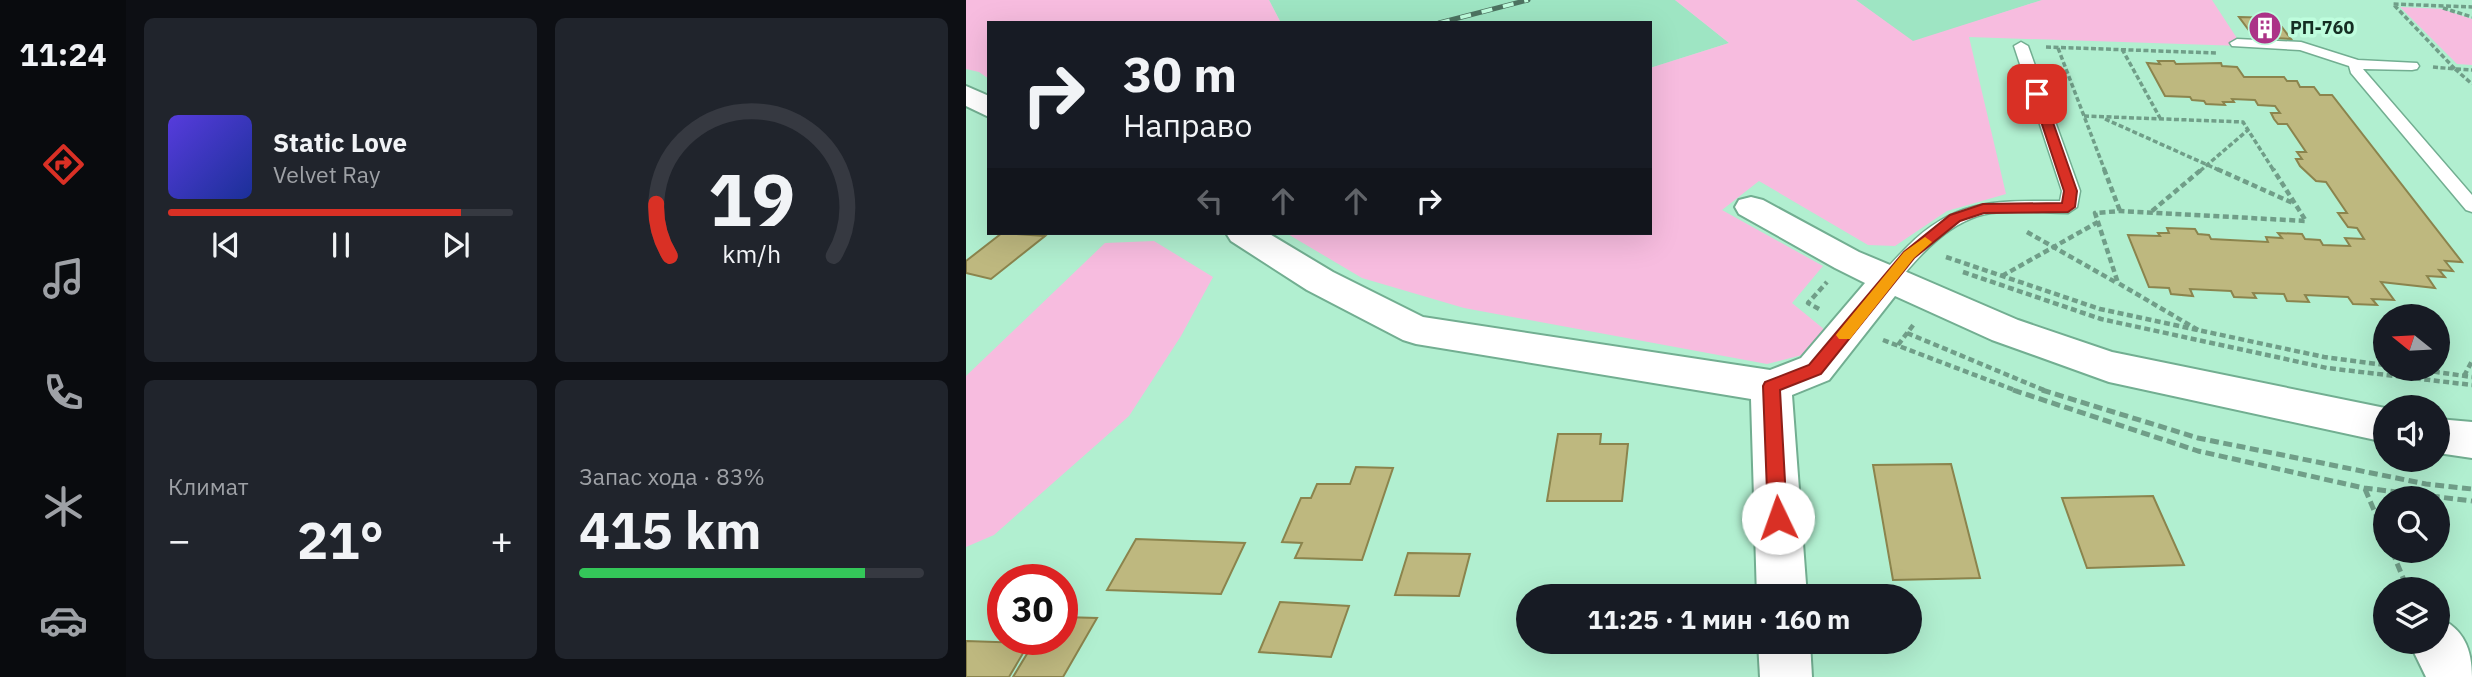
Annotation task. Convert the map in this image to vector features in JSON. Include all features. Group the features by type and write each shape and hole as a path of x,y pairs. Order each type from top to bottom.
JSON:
{"street":[{"path":"966,94 987,107"},
{"path":"1751,207 1847,260 1889,279 2006,330 2109,367 2373,422"},
{"path":"1245,235 1320,281 1416,330 1771,386 1815,369 1889,279"},
{"path":"1771,386 1781,584"},
{"path":"2450,437 2472,440"},
{"path":"1785,654 1786,677"},
{"path":"2442,654 2455,677"}],"lane":[{"path":"2237,43 2301,46 2357,64 2412,66"},
{"path":"1889,279 1909,255 1955,218 1983,208 2068,207 2071,191 2021,46"},
{"path":"2357,64 2356,70 2472,206"}],"path":[{"path":"2472,7 2393,4 2472,84"},
{"path":"2436,5 2472,18"},
{"path":"2021,46 2217,53"},
{"path":"2058,48 2120,211"},
{"path":"2122,49 2160,119"},
{"path":"2412,66 2472,70"},
{"path":"2084,116 2243,122 2306,221 2151,212 2095,213 2118,283"},
{"path":"2101,117 2295,204"},
{"path":"2151,212 2248,130"},
{"path":"2002,276 2098,222"},
{"path":"2017,226 2198,330"},
{"path":"1938,254 2100,309 2324,357 2373,363"},
{"path":"1847,260 1808,303 1850,327 2048,403 2198,451 2364,488 2472,501"},
{"path":"1963,272 2101,319 2328,368 2472,385"},
{"path":"1907,333 2045,391 2198,438 2376,475 2472,489"},
{"path":"2464,376 2472,361"},
{"path":"2450,374 2472,377"},
{"path":"2364,488 2373,509"}],"shaded area":[{"path":"966,0 1269,0 1280,21 987,21 987,78 979,72 966,69"},
{"path":"1269,0 1675,0 1729,43 1652,67 1652,21 1280,21"},
{"path":"1675,0 1856,0 1913,41 2042,0 2212,0 2242,46 1969,37 2006,194 1947,211 1895,246 1868,245 1759,181 1722,210 1823,266 1792,303 1825,330 1806,354 1767,364 1464,308 1362,278 1289,235 1652,235 1652,67 1729,43"},
{"path":"1856,0 2042,0 1913,42"},
{"path":"2400,7 2442,9 2472,19 2472,65 2457,64"},
{"path":"1154,241 1213,277 1181,336 1129,416 994,535 966,547 966,376 1105,243"}],"building":[{"name":"РП-760","path":"2239,17 2275,18 2291,39 2254,37"},
{"path":"2158,61 2174,61 2176,64 2221,63 2222,66 2237,67 2244,77 2284,77 2287,81 2297,81 2300,87 2314,87 2320,95 2332,95 2462,262 2445,261 2453,271 2439,270 2445,277 2427,276 2435,288 2381,282 2394,300 2372,299 2376,304 2373,305 2353,304 2348,297 2305,295 2309,302 2287,301 2284,294 2253,293 2256,298 2234,297 2231,291 2190,289 2193,296 2171,294 2169,288 2149,287 2128,235 2160,236 2158,233 2169,233 2167,228 2195,229 2198,234 2209,235 2211,239 2268,242 2266,237 2282,238 2278,233 2302,234 2305,239 2320,240 2323,245 2350,246 2345,238 2364,239 2357,228 2348,227 2338,213 2347,213 2326,182 2316,181 2300,166 2296,159 2302,159 2297,152 2306,152 2287,124 2278,124 2274,119 2271,113 2280,113 2275,106 2258,105 2255,100 2232,99 2234,102 2223,102 2225,105 2206,104 2190,97 2165,96 2147,63 2160,64"},
{"path":"999,235 1045,236 991,279 966,273 966,261"},
{"path":"1558,434 1601,434 1600,444 1628,444 1622,501 1547,501"},
{"path":"1951,464 1980,578 1893,580 1873,465"},
{"path":"1356,467 1393,468 1362,560 1295,558 1302,543 1282,542 1301,498 1311,498 1317,484 1350,484"},
{"path":"2153,496 2184,565 2087,568 2062,498"},
{"path":"1136,539 1245,543 1221,594 1107,590"},
{"path":"1408,553 1470,554 1459,596 1395,595"},
{"path":"1280,602 1349,606 1331,657 1259,652"},
{"path":"1078,617 1097,618 1078,651"},
{"path":"966,641 987,642 987,655 1022,655 1009,677 966,677"},
{"path":"1026,655 1076,655 1063,677 1013,677"}],"railway":[{"path":"1447,21 1528,0"}],"slow traffic":[{"path":"1844,335 1909,255 1925,242"}],"place":[{"name":"РП-760","path":"2265,28"}],"route":[{"path":"1778,518 1771,386 1815,369 1909,255 1955,218 1983,208 2068,207 2071,191 2037,94"}]}
